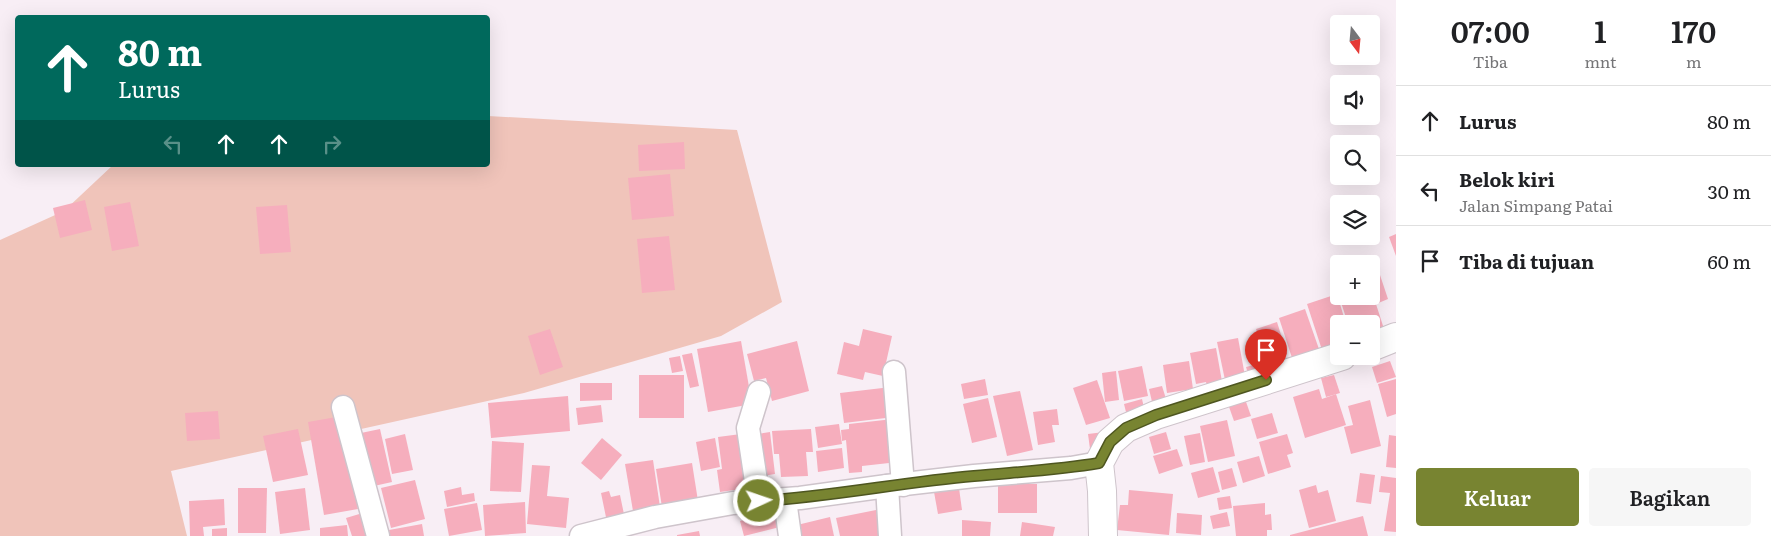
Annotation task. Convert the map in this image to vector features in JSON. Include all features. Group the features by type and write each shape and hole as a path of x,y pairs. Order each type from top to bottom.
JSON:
{"street":[{"path":"1380,344 1396,338"},
{"path":"1103,536 1099,463 1110,442 1126,428 1156,415 1330,360"},
{"path":"890,536 895,486 894,372"},
{"path":"759,392 748,428 759,501"},
{"path":"343,407 378,536"},
{"path":"581,536 655,517 733,503 785,500 974,476 1071,468 1099,463"},
{"path":"785,500 790,536"}],"shaded area":[{"path":"490,116 737,130 782,302 721,336 524,393 171,471 187,536 0,536 0,240 64,211 111,167 490,167"}],"building":[{"path":"684,142 685,169 639,171 638,145"},
{"path":"670,174 674,216 632,220 628,178"},
{"path":"85,200 92,230 60,238 53,208"},
{"path":"130,202 139,246 112,251 104,207"},
{"path":"287,205 291,252 260,254 256,207"},
{"path":"1396,234 1396,256 1389,237"},
{"path":"669,236 675,290 642,293 637,239"},
{"path":"1380,275 1388,299 1380,302"},
{"path":"1330,296 1330,305 1340,305 1343,315 1330,315 1330,347 1322,350 1307,304"},
{"path":"1342,305 1376,305 1380,315 1345,315"},
{"path":"1305,309 1320,352 1293,361 1279,318"},
{"path":"1380,316 1384,329 1380,331"},
{"path":"1277,322 1287,354 1266,361 1256,329"},
{"path":"550,329 563,367 540,375 528,336"},
{"path":"863,329 892,336 883,376 865,372 863,380 837,374 844,342 859,346"},
{"path":"1238,338 1245,376 1225,380 1217,342"},
{"path":"741,341 752,404 708,412 697,349"},
{"path":"797,341 809,391 772,401 766,378 754,381 747,354"},
{"path":"1216,348 1223,387 1208,390 1206,382 1196,384 1190,353"},
{"path":"692,353 699,386 690,388 682,355"},
{"path":"680,356 683,371 672,373 669,358"},
{"path":"1189,361 1193,389 1167,393 1163,365"},
{"path":"1390,361 1396,377 1377,383 1372,367"},
{"path":"1265,362 1269,375 1250,381 1246,367"},
{"path":"1142,366 1148,396 1124,401 1118,371"},
{"path":"1116,371 1119,400 1105,402 1102,373"},
{"path":"639,375 684,375 684,418 639,418"},
{"path":"1334,375 1340,393 1326,397 1321,378"},
{"path":"985,379 988,395 964,399 961,384"},
{"path":"1396,379 1396,414 1387,417 1378,384"},
{"path":"1097,380 1110,418 1086,425 1073,388"},
{"path":"580,383 612,383 612,400 580,401"},
{"path":"1162,386 1167,402 1153,406 1149,389"},
{"path":"891,387 894,417 844,423 840,393"},
{"path":"1319,389 1322,399 1336,394 1346,425 1305,438 1293,397"},
{"path":"1020,391 1033,450 1007,456 993,396"},
{"path":"568,396 570,431 491,438 488,403"},
{"path":"988,398 997,437 972,443 963,404"},
{"path":"1142,399 1145,412 1127,416 1124,404"},
{"path":"1245,399 1251,416 1234,421 1228,404"},
{"path":"1370,400 1381,446 1351,454 1344,427 1353,425 1348,406"},
{"path":"601,405 603,422 578,425 576,408"},
{"path":"1057,409 1059,425 1052,425 1055,442 1038,445 1033,412"},
{"path":"218,411 220,439 187,441 185,413"},
{"path":"1272,413 1278,433 1257,439 1251,419"},
{"path":"342,416 358,509 324,515 308,422"},
{"path":"893,419 898,462 862,466 862,472 849,473 846,440 842,441 841,430 849,429 849,424"},
{"path":"1227,420 1235,456 1208,462 1200,426"},
{"path":"839,424 842,444 818,448 815,427"},
{"path":"298,429 308,475 273,482 263,436"},
{"path":"380,429 392,482 374,486 361,433"},
{"path":"811,429 813,452 806,452 808,476 781,477 779,454 774,454 772,431"},
{"path":"770,432 775,474 756,477 751,435"},
{"path":"1104,432 1106,446 1090,449 1088,434"},
{"path":"1166,432 1171,449 1154,454 1149,437"},
{"path":"1200,433 1205,462 1190,465 1184,436"},
{"path":"405,434 413,470 392,474 385,439"},
{"path":"741,434 749,488 720,492 717,470 722,469 718,437"},
{"path":"1287,434 1293,453 1287,455 1291,467 1268,474 1259,442"},
{"path":"1389,435 1396,436 1396,468 1386,467"},
{"path":"602,438 622,455 601,480 581,463"},
{"path":"715,438 720,467 701,471 696,442"},
{"path":"492,441 524,443 521,492 490,491"},
{"path":"842,448 844,468 818,472 816,451"},
{"path":"1177,449 1183,466 1159,474 1153,456"},
{"path":"1259,456 1265,476 1243,483 1237,462"},
{"path":"653,460 660,507 633,511 625,464"},
{"path":"692,463 698,501 662,507 656,469"},
{"path":"532,465 550,466 547,496 569,498 566,528 527,524"},
{"path":"1213,467 1220,492 1198,498 1191,473"},
{"path":"1232,468 1237,486 1222,490 1218,472"},
{"path":"1360,473 1375,475 1371,504 1356,502"},
{"path":"1381,476 1396,478 1396,532 1384,531 1390,493 1379,492"},
{"path":"415,480 425,519 391,528 381,488"},
{"path":"998,484 1037,484 1037,513 998,513"},
{"path":"1316,485 1318,493 1328,490 1336,521 1309,528 1299,490"},
{"path":"461,487 462,495 474,493 475,501 447,507 444,491"},
{"path":"238,488 267,488 266,533 238,533"},
{"path":"305,488 310,530 280,534 275,492"},
{"path":"959,488 962,510 938,514 934,492"},
{"path":"1129,490 1173,494 1169,535 1117,530 1120,505 1128,505"},
{"path":"609,491 611,497 620,495 625,519 607,522 601,493"},
{"path":"1230,496 1232,508 1219,510 1217,498"},
{"path":"224,499 225,525 203,527 204,536 190,536 189,501"},
{"path":"525,502 526,533 485,536 483,505"},
{"path":"477,503 482,530 449,536 444,509"},
{"path":"1265,503 1265,515 1271,514 1272,530 1267,530 1267,536 1236,536 1233,506"},
{"path":"876,510 881,536 840,536 836,518"},
{"path":"366,512 373,536 352,536 346,518"},
{"path":"776,512 780,527 744,536 740,521"},
{"path":"1227,512 1230,526 1213,529 1210,516"},
{"path":"1177,513 1202,515 1201,535 1176,533"},
{"path":"1363,516 1368,536 1290,536 1290,535"},
{"path":"830,517 834,536 795,536 793,526"},
{"path":"962,520 991,522 990,536 962,536"},
{"path":"1022,522 1055,527 1053,536 1020,536"},
{"path":"422,524 424,536 390,536 389,530"},
{"path":"347,525 348,536 320,536 320,528"},
{"path":"227,528 227,536 212,536 212,529"},
{"path":"699,531 700,536 677,536 677,535"}],"route":[{"path":"759,501 800,498 974,476 1071,468 1099,463 1110,442 1126,428 1156,415 1266,380"}]}
